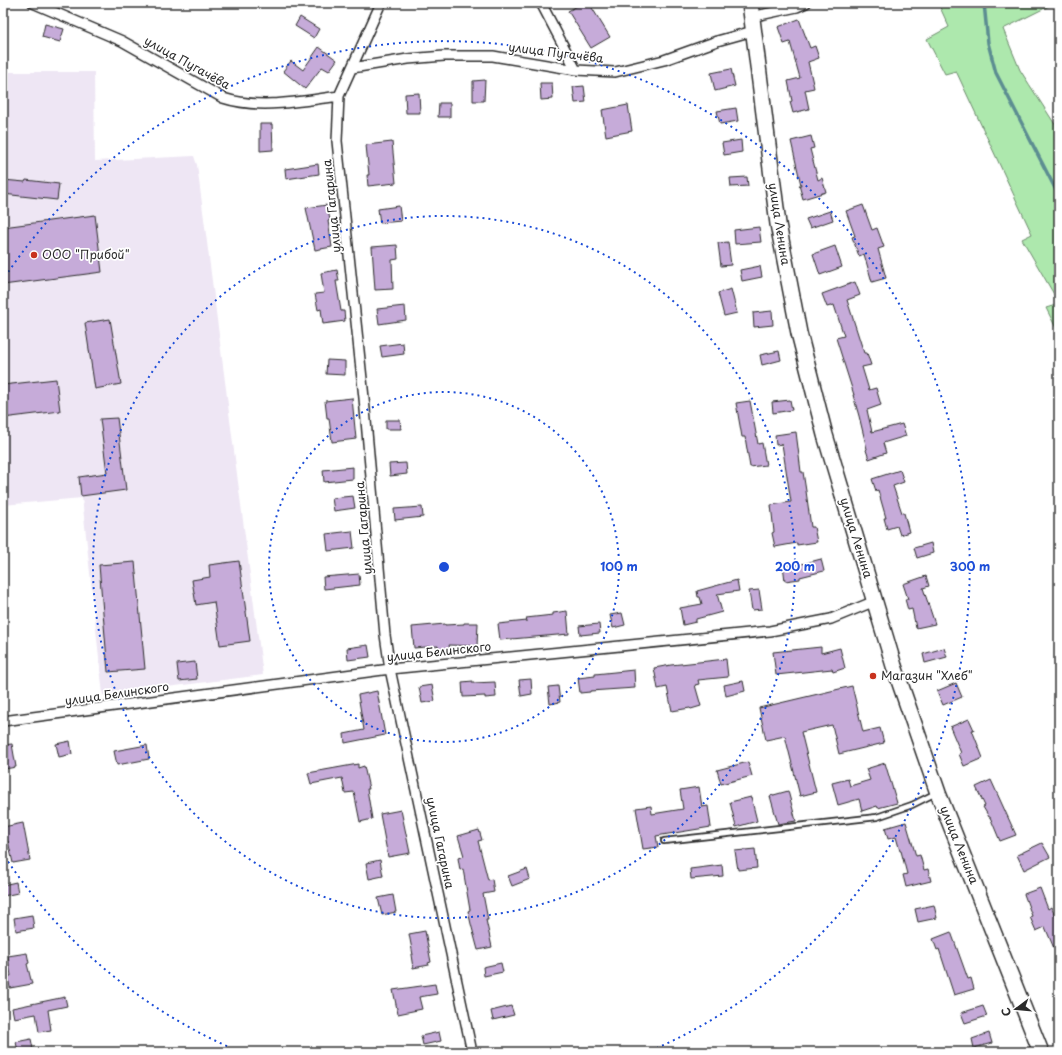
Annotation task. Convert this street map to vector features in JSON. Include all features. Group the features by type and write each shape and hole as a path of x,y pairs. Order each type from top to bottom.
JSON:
{"main road":[{"name":"улица Ленина","path":"751,17 778,224 799,333 825,435 894,666 938,793 1041,1052"}],"street":[{"name":"улица Пугачёва","path":"33,3 122,41 223,98 236,102 271,104 339,96"},
{"name":"улица Гагарина","path":"380,3 339,96 337,141 364,398 385,635 390,669 472,1052"},
{"path":"541,3 576,70"},
{"name":"улица Пугачёва","path":"352,68 408,59 444,56 493,56 576,70 615,72 664,60 716,41 751,17 797,7 806,3"},
{"name":"улица Белинского","path":"3,721 390,669 770,631 831,619 875,601"}],"lane":[{"path":"664,841 877,817 912,805 938,793"}],"shaded area":[{"path":"3,72 94,72 95,161 194,156 197,165 263,675 103,695 82,498 3,505"}],"green space":[{"path":"938,3 1055,3 1003,29 1020,70 1056,126 1059,125 1059,303 1022,239 1032,234 956,71 945,74 927,39 949,27"},
{"path":"1059,304 1059,334 1046,308"}],"building":[{"path":"583,3 589,3 610,37 591,48 568,11"},
{"path":"300,17 319,29 314,38 295,26"},
{"path":"799,19 810,48 815,46 819,58 808,62 814,88 805,90 809,109 793,113 790,102 792,101 788,81 800,78 790,42 784,44 778,27"},
{"path":"45,24 64,29 60,42 42,37"},
{"path":"319,47 337,60 329,71 322,67 305,89 283,71 291,61 303,70"},
{"path":"731,69 735,86 715,91 711,73"},
{"path":"485,80 484,101 473,101 473,81"},
{"path":"540,83 552,83 553,99 541,100"},
{"path":"584,86 586,102 575,103 573,87"},
{"path":"419,93 420,113 406,113 405,94"},
{"path":"439,103 450,103 450,117 438,117"},
{"path":"628,105 632,131 606,136 602,110"},
{"path":"736,108 738,121 720,124 717,111"},
{"path":"260,124 272,124 273,150 260,151"},
{"path":"811,136 814,148 810,149 818,180 822,178 826,192 803,199 791,141"},
{"path":"741,140 742,152 724,155 722,143"},
{"path":"392,142 396,183 368,186 367,175 369,175 366,145"},
{"path":"318,164 319,174 286,179 285,169"},
{"path":"747,177 748,186 731,187 730,178"},
{"path":"3,180 25,182 26,180 59,184 57,200 3,194"},
{"path":"327,205 330,220 328,221 332,247 315,250 306,208"},
{"path":"863,205 872,230 877,228 884,247 878,249 886,278 872,282 864,254 859,256 852,237 855,236 846,211"},
{"path":"399,206 401,221 380,223 378,209"},
{"path":"830,211 833,220 810,228 806,219"},
{"path":"95,215 102,272 3,285 3,227"},
{"path":"759,227 761,242 735,244 734,230"},
{"path":"728,242 731,265 721,266 718,243"},
{"path":"397,245 398,259 392,260 393,289 375,290 372,247"},
{"path":"835,246 842,267 820,275 813,254"},
{"path":"760,266 762,277 742,281 740,270"},
{"path":"337,270 339,281 336,281 341,311 344,311 345,321 323,324 321,309 318,310 315,294 324,293 321,273"},
{"path":"855,282 860,295 847,300 864,353 867,353 871,365 862,367 869,390 876,388 881,405 867,410 872,432 902,424 906,436 883,443 886,453 869,459 854,395 836,338 844,336 834,305 827,307 822,294"},
{"path":"731,289 737,313 724,316 718,293"},
{"path":"405,306 406,320 379,324 377,309"},
{"path":"772,311 773,325 754,327 753,313"},
{"path":"110,319 121,384 95,389 85,323"},
{"path":"403,343 404,354 382,357 380,346"},
{"path":"779,351 781,360 762,365 760,355"},
{"path":"327,360 345,361 345,375 326,374"},
{"path":"56,379 60,411 3,418 3,385"},
{"path":"352,398 356,439 332,442 325,401"},
{"path":"790,400 792,410 773,413 772,402"},
{"path":"750,401 758,444 762,443 766,465 750,467 745,437 742,437 736,403"},
{"path":"117,418 126,490 81,496 79,477 107,473 100,419"},
{"path":"386,420 400,420 401,429 386,429"},
{"path":"796,432 801,472 803,472 811,527 814,527 817,542 797,545 797,543 775,547 772,533 774,532 771,505 791,502 782,444 776,445 775,435"},
{"path":"406,463 407,474 390,476 389,464"},
{"path":"353,467 353,479 324,482 323,470"},
{"path":"900,470 904,482 893,486 902,513 904,513 909,532 900,535 897,526 887,529 884,518 886,518 878,490 876,491 872,479"},
{"path":"353,496 355,508 334,511 332,498"},
{"path":"422,507 423,517 395,520 394,509"},
{"path":"352,531 354,548 328,551 326,534"},
{"path":"931,543 933,553 917,558 914,548"},
{"path":"821,559 824,571 800,577 800,579 785,581 783,565 798,563 798,565"},
{"path":"239,561 250,641 220,645 214,602 196,605 192,580 210,577 209,565"},
{"path":"135,562 145,669 108,672 99,565"},
{"path":"359,574 360,585 324,589 323,577"},
{"path":"926,576 929,586 923,588 935,624 916,628 912,609 908,610 905,599 908,599 903,584"},
{"path":"737,580 739,591 717,594 722,612 696,619 696,622 683,625 680,608 702,604 700,597 698,597 697,591"},
{"path":"759,590 762,609 752,610 749,591"},
{"path":"567,611 569,634 500,640 498,624 527,621 526,618 553,615 553,613"},
{"path":"622,613 625,625 613,628 610,615"},
{"path":"478,623 477,646 449,645 450,648 438,650 438,646 414,648 412,627"},
{"path":"599,624 600,633 580,635 579,626"},
{"path":"368,645 370,657 348,660 347,648"},
{"path":"821,647 821,653 840,648 845,668 833,672 832,669 776,675 773,652"},
{"path":"944,648 947,657 925,663 923,654"},
{"path":"726,659 728,677 698,680 699,684 695,685 701,706 691,709 672,711 667,687 658,689 654,668"},
{"path":"195,662 197,679 179,681 177,664"},
{"path":"634,670 635,688 580,693 578,678 595,676 595,674"},
{"path":"531,679 532,694 521,696 519,680"},
{"path":"473,681 473,683 495,682 496,697 463,697 462,682"},
{"path":"743,681 745,691 726,696 724,685"},
{"path":"956,683 962,697 943,705 937,691"},
{"path":"432,685 435,701 422,703 419,687"},
{"path":"558,686 560,702 550,704 548,687"},
{"path":"852,686 863,732 880,728 884,743 839,754 832,725 801,732 816,792 800,796 785,736 766,740 759,708"},
{"path":"377,691 385,735 345,743 344,734 364,730 358,695"},
{"path":"969,719 983,758 964,766 959,754 961,753 950,727"},
{"path":"70,741 72,754 59,757 56,744"},
{"path":"12,744 16,767 5,769 3,745"},
{"path":"147,745 149,759 117,765 114,751"},
{"path":"748,762 752,776 721,784 717,770"},
{"path":"885,763 897,803 878,808 877,806 862,811 859,799 838,805 832,783 848,779 850,786 870,780 866,769"},
{"path":"358,764 358,768 364,766 369,789 367,789 372,819 360,822 354,792 345,793 342,778 311,784 308,773"},
{"path":"991,780 1016,835 1000,841 990,817 983,807 985,806 976,787"},
{"path":"699,787 702,807 708,806 711,827 656,836 658,847 643,849 636,808 651,806 652,814 683,809 680,790"},
{"path":"788,791 796,821 778,824 770,796"},
{"path":"751,797 757,821 736,827 730,802"},
{"path":"401,810 410,853 388,857 380,814"},
{"path":"906,822 916,856 920,855 924,870 928,869 931,881 906,887 903,875 907,874 901,851 896,837 888,839 885,828"},
{"path":"23,823 30,860 13,863 8,841 3,842 3,827"},
{"path":"479,830 482,840 478,841 488,880 492,879 494,892 483,894 488,920 486,920 492,947 478,950 468,911 470,910 463,869 460,870 458,858 464,856 458,836"},
{"path":"1042,843 1050,857 1024,870 1017,855"},
{"path":"755,849 757,868 738,870 735,851"},
{"path":"380,860 383,876 369,879 366,863"},
{"path":"722,865 723,876 691,879 690,869"},
{"path":"527,869 530,879 512,886 508,876"},
{"path":"16,882 18,893 3,896 3,885"},
{"path":"1040,888 1048,909 1051,907 1059,924 1059,960 1045,927 1036,931 1030,917 1032,916 1024,894"},
{"path":"393,895 396,912 382,915 378,898"},
{"path":"934,905 937,918 918,922 915,909"},
{"path":"32,915 34,928 16,931 14,918"},
{"path":"425,931 431,962 428,963 429,965 413,968 411,955 413,955 409,934"},
{"path":"951,932 968,979 971,978 974,989 954,995 939,949 937,950 933,939"},
{"path":"27,953 29,963 27,964 32,984 10,988 8,976 11,976 8,956"},
{"path":"501,963 503,972 484,976 483,967"},
{"path":"435,984 437,994 419,997 422,1009 398,1014 393,990"},
{"path":"65,997 67,1006 48,1010 51,1030 39,1032 36,1014 14,1018 12,1008"},
{"path":"511,1006 514,1015 493,1020 491,1011"},
{"path":"983,1006 987,1016 965,1023 961,1013"},
{"path":"439,1032 441,1041 423,1045 421,1036"},
{"path":"989,1033 992,1043 974,1048 972,1039"},
{"path":"31,1039 33,1049 18,1052 16,1042"}],"waterway":[{"path":"984,3 988,43 996,73 1059,196"}],"place":[{"name":"ООО \"Прибой\"","path":"34,255"},
{"name":"Магазин \"Хлеб\"","path":"873,676"}]}
